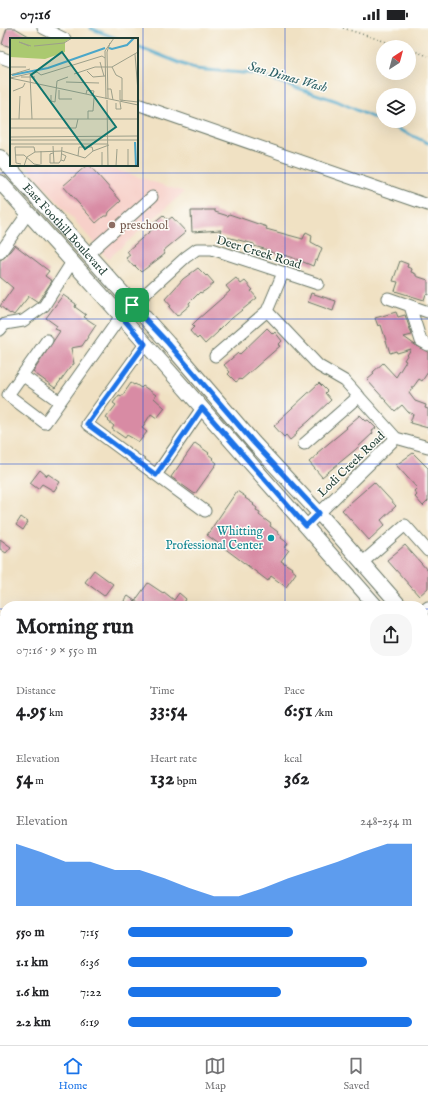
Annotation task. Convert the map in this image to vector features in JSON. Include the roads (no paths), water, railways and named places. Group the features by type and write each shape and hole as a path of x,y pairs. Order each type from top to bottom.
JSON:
{"main road":[{"name":"East Foothill Boulevard","path":"0,157 132,305 168,343 254,443 363,562 396,601"},
{"name":"East Foothill Boulevard","path":"0,182 121,316 372,601"}],"street":[{"path":"43,28 63,38"},
{"path":"0,57 10,61"},
{"path":"138,104 428,205"},
{"path":"87,255 152,197"},
{"path":"0,253 28,213"},
{"name":"Deer Creek Road","path":"22,375 8,395 45,423 121,316 186,257 197,249 212,249 318,284"},
{"path":"0,330 5,324 23,321 44,306 72,262"},
{"path":"215,356 267,311 284,273"},
{"path":"388,298 428,312"},
{"path":"410,306 421,341 428,345"},
{"path":"267,311 319,366 345,381 396,438 428,447"},
{"path":"47,340 22,375 60,402"},
{"path":"145,344 87,424 205,511"},
{"path":"304,444 359,396"},
{"path":"156,475 202,408"},
{"name":"Lodi Creek Road","path":"306,526 396,438"},
{"path":"363,562 405,525 428,551"}],"waterway":[{"name":"San Dimas Wash","path":"90,28 115,38"},
{"name":"San Dimas Wash","path":"138,46 195,69 255,74 337,101 428,143"}],"place":[{"name":"preschool","path":"112,225"},
{"name":"Whitting Professional Center","path":"271,538"}]}
